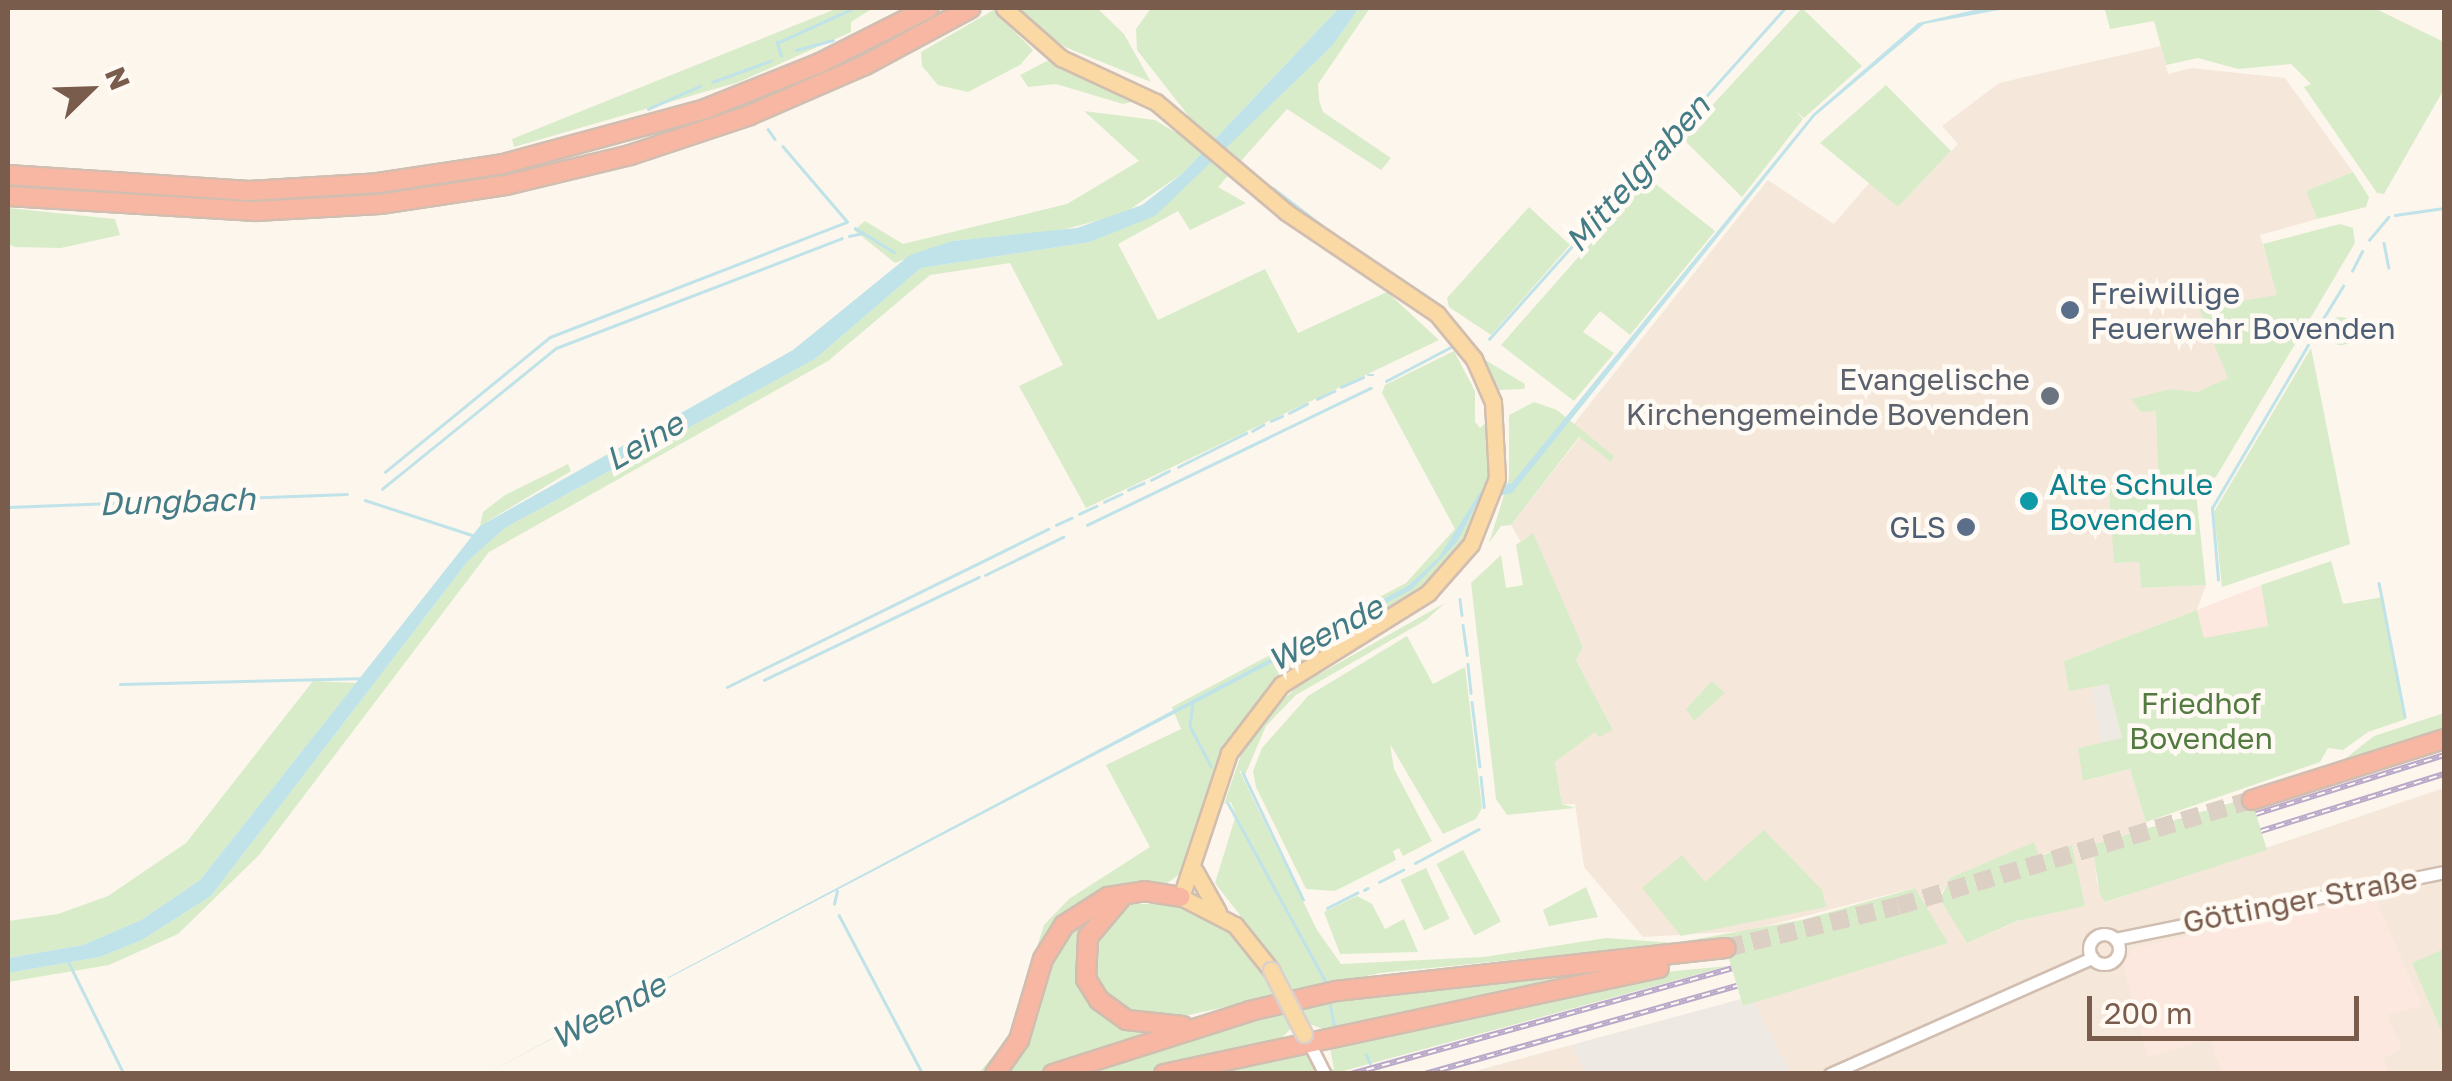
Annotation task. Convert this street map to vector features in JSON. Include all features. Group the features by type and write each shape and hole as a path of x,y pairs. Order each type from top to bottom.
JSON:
{"highway":[{"path":"8,175 249,191 461,172 584,146 705,110 820,63 929,8"},
{"path":"8,196 256,211 380,204 506,185 630,155 750,115 865,65 971,8"},
{"path":"2252,800 2444,739"},
{"path":"995,1074 1020,1040 1043,958 1064,925 1098,902 1126,893 1184,897"},
{"path":"1126,893 1103,913 1085,946 1093,991 1127,1020 1198,1026"},
{"path":"1053,1074 1198,1026 1316,994 1721,949 1634,974 1306,1036 1164,1074"},
{"path":"1076,1074 1119,1053"}],"main road":[{"path":"1009,13 1061,58 1180,120 1242,176 1437,314 1474,359 1493,402 1496,478 1486,514 1471,544 1428,592 1264,701 1230,753 1184,897 1221,915 1248,937 1306,1036"},
{"path":"1195,866 1221,915"}],"street":[{"name":"Göttinger Straße","path":"2090,955 2096,936 2117,943 2156,928 2444,872"},
{"name":"Göttinger Straße","path":"1830,1074 2090,955 2110,962 2117,943"},
{"path":"1306,1036 1323,1069"}],"shaded area":[{"path":"2161,46 2168,74 2191,68 2285,78 2353,172 2306,191 2317,219 2260,235 2278,295 2228,378 2197,392 2172,389 2136,401 2156,411 2158,475 2114,563 2139,562 2141,588 2206,585 2197,610 2064,661 2108,684 2122,739 2078,748 2084,781 2130,769 2148,828 2093,845 2097,883 2106,902 2444,788 2444,1073 1863,1074 1857,1064 1843,1073 1790,1073 1754,1002 1786,992 1914,888 1747,931 1643,937 1584,867 1575,804 1562,804 1555,762 1595,731 1599,736 1613,730 1576,660 1583,647 1532,534 1521,542 1511,525 1580,437 1610,461 1614,456 1573,425 1768,180 1834,224 1870,182 1898,207 1958,144 1942,126 1999,83","holes":["2072,845 2084,906 2018,921 1967,943 1940,895 1948,883"]},
{"path":"2261,585 2269,626 2204,639 2197,610"},
{"path":"2108,684 2122,739 2101,743 2092,688"},
{"path":"2374,895 2422,1006 2387,1015 2402,1049 2383,1058 2389,1073 2222,1073 2210,1039 2148,1057 2123,964 2134,948"},
{"path":"1741,999 1744,1006 1754,1002 1790,1073 1586,1073 1571,1045"},
{"path":"1571,1045 1586,1073 1464,1074"}],"green space":[{"path":"838,8 873,8 851,22 851,32 739,82 514,147 512,139"},
{"path":"997,8 1097,8 1124,34 1151,82 1065,47 1023,15 1007,24 1033,50 1020,65 968,92 938,85 922,66 921,52"},
{"path":"1151,8 1339,8 1183,173 1123,214 1058,231 952,241 895,263 854,230 865,221 903,244 1067,204 1139,161 1084,111 1155,120 1178,134 1191,119 1137,50 1136,29"},
{"path":"1359,8 1370,8 1318,84 1319,100 1323,112 1391,158 1381,170 1287,109 1218,187 1246,203 1190,230 1178,211 1118,244 1158,320 1265,269 1298,333 1387,292 1439,340 1086,508 1019,386 1063,365 1010,263 930,275 828,361 489,552 259,855 178,934 109,965 8,982 8,973 100,957 142,940 211,896 468,561 505,528 815,359 921,268 1090,242 1153,216 1331,47"},
{"path":"1802,8 1862,66 1804,118 1795,110 1803,119 1742,197 1682,138"},
{"path":"2374,8 2444,42 2444,89 2384,194 2377,193 2304,87 2311,84 2291,64 2238,69 2198,58 2166,65 2154,21 2110,29 2105,10"},
{"path":"1051,59 1135,101 1123,104 1056,84 1028,87 1020,75"},
{"path":"1886,85 1951,151 1898,207 1820,143"},
{"path":"2353,172 2369,197 2366,207 2317,219 2306,191"},
{"path":"1648,178 1715,231 1630,335 1600,311 1583,332 1614,353 1574,401 1501,345"},
{"path":"1529,207 1570,245 1491,335 1449,307 1447,298"},
{"path":"8,208 115,219 120,235 61,248 15,247 8,244"},
{"path":"2340,224 2353,228 2355,243 2216,477 2195,484 2206,585 2141,588 2139,562 2114,563 2110,507 2110,489 2158,475 2156,411 2141,412 2131,399 2171,389 2197,392 2228,378 2199,308 2277,295 2263,244"},
{"path":"2341,317 2351,321 2355,331 2351,341 2341,345 2331,341 2327,331 2331,321"},
{"path":"2311,348 2350,544 2222,587 2214,512"},
{"path":"1454,351 1475,391 1475,422 1480,428 1489,419 1491,474 1468,540 1412,597 1263,694 1222,754 1180,874 1167,883 1108,889 1068,913 1019,1031 990,1073 978,1074 1007,1040 1044,925 1069,899 1150,847 1106,765 1181,729 1172,707 1406,583 1455,529 1382,393 1385,385"},
{"path":"1482,358 1525,384 1524,389 1499,390"},
{"path":"1534,402 1557,410 1614,456 1611,462 1579,437 1511,525 1501,526 1489,543 1509,479 1509,415"},
{"path":"568,464 571,471 480,526 483,512 505,495"},
{"path":"1533,533 1583,647 1576,660 1613,730 1599,737 1595,732 1555,762 1562,804 1575,808 1507,815 1496,799 1471,583 1501,555 1506,588 1523,585 1516,545"},
{"name":"Friedhof Bovenden","path":"2331,561 2343,604 2383,597 2406,719 2368,732 2343,750 2328,748 2320,762 2146,822 2130,769 2083,781 2078,748 2122,738 2108,684 2069,691 2064,661 2197,610 2204,638 2268,626 2261,585"},
{"path":"1445,603 1426,620 1296,695 1266,726 1245,775 1239,770 1317,930 1341,964 1484,957 1606,938 1675,943 1802,920 1915,888 1948,943 1743,1006 1723,939 1380,973 1175,1018 1115,1010 1093,982 1090,947 1124,907 1135,904 1168,904 1205,915 1230,930 1264,971 1281,968 1215,883 1236,815 1231,802 1224,804 1243,749 1259,722 1298,686"},
{"path":"1407,636 1433,684 1465,667 1482,808 1476,819 1443,834 1390,744 1394,769 1432,841 1403,856 1399,848 1393,851 1396,860 1335,891 1306,889 1256,787 1253,771 1262,748 1308,696"},
{"path":"313,681 356,683 200,880 141,920 83,945 8,958 8,921 58,914 108,896 186,843"},
{"path":"1712,681 1725,693 1694,721 1686,709"},
{"path":"2444,713 2444,729 2337,765 2374,736"},
{"path":"2249,791 2267,850 2105,902 2100,895 2092,845 2231,803"},
{"path":"1764,830 1822,890 1826,907 1681,936 1642,888 1682,855 1705,882"},
{"path":"2034,842 2039,856 2072,845 2085,906 2017,921 1967,943 1940,899 1950,878"},
{"path":"1463,850 1501,922 1475,936 1437,864"},
{"path":"1426,868 1450,919 1424,931 1401,880"},
{"path":"1586,887 1598,917 1549,926 1543,910"},
{"path":"1357,896 1372,904 1385,929 1404,919 1418,952 1340,954 1324,912"},
{"path":"1092,917 1085,989 1158,1029 1040,1073 1003,1074 1046,966 1069,928"},
{"path":"2444,949 2444,1037 2412,963"},
{"path":"1728,966 1336,1073 1182,1074 1302,1049 1319,1073 1334,1069 1330,1047 1665,972"},
{"path":"1605,972 1325,1030 1310,1024 1293,1027 1280,1039 1143,1073 1092,1074 1250,1019 1337,999"}],"water":[{"name":"Leine","path":"1339,8 1359,8 1332,46 1155,216 1090,242 921,268 815,359 505,528 468,561 211,896 142,940 100,957 8,973 8,958 83,945 141,920 200,880 480,526 793,350 910,255 952,241 1077,228 1142,205 1183,173"},
{"name":"Weende","path":"1983,8 2010,8 1924,24 1815,116 1512,493 1478,501 1457,542 1411,590 485,1074 1408,586 1439,557 1480,492 1512,483 1813,114 1918,23"}],"waterway":[{"path":"781,56 777,43 854,8"},
{"name":"Mittelgraben","path":"1489,339 1785,8"},
{"path":"796,50 833,40"},
{"path":"712,82 770,61"},
{"path":"648,109 700,86"},
{"path":"768,129 775,139"},
{"path":"385,472 550,337 847,222 783,147"},
{"path":"1273,188 1328,230"},
{"path":"2395,215 2444,208"},
{"path":"2369,240 2388,217"},
{"path":"855,228 894,252"},
{"path":"849,236 863,233"},
{"path":"382,489 556,348 842,238"},
{"path":"1340,238 1440,305"},
{"path":"2384,243 2389,268"},
{"path":"2352,271 2362,251"},
{"path":"2318,327 2343,286"},
{"path":"2218,580 2212,508 2308,345"},
{"path":"1386,381 1453,346"},
{"path":"1368,375 1373,375"},
{"path":"1341,387 1363,377"},
{"path":"1087,525 1371,388"},
{"path":"1317,399 1334,391"},
{"path":"1289,413 1307,404"},
{"path":"1271,421 1282,416"},
{"path":"1252,431 1263,425"},
{"path":"1178,467 1246,433"},
{"path":"1151,480 1169,471"},
{"path":"1128,490 1144,483"},
{"name":"Dungbach","path":"8,507 347,494"},
{"path":"1104,502 1121,494"},
{"name":"Dungbach","path":"365,500 472,535"},
{"path":"1079,514 1096,506"},
{"path":"1056,525 1071,518"},
{"path":"727,687 1048,529"},
{"path":"985,575 1063,537"},
{"path":"764,680 979,577"},
{"path":"2379,583 2405,717"},
{"path":"1460,599 1462,615"},
{"path":"1463,625 1467,655"},
{"path":"1468,664 1471,693"},
{"path":"120,684 358,678"},
{"path":"1472,702 1480,767"},
{"path":"1193,703 1190,726 1211,766"},
{"path":"1243,773 1303,899"},
{"path":"1481,777 1484,807"},
{"path":"1228,803 1325,980"},
{"path":"1415,863 1479,829"},
{"path":"1379,882 1403,870"},
{"path":"1364,890 1368,888"},
{"path":"834,904 837,891"},
{"path":"1327,908 1357,893"},
{"path":"839,915 923,1074"},
{"path":"69,963 124,1074"},
{"path":"1330,1003 1335,1028"},
{"path":"1366,1054 1370,1063"}],"tunnel":[{"path":"1726,948 1898,906 2252,800"}],"railway":[{"path":"2256,814 2444,755"},
{"path":"2261,831 2444,774"},
{"path":"1351,1074 1732,968"},
{"path":"1425,1074 1737,986"}],"place":[{"name":"Freiwillige Feuerwehr Bovenden","path":"2070,310"},
{"name":"Evangelische Kirchengemeinde Bovenden","path":"2050,396"},
{"name":"Alte Schule Bovenden","path":"2029,501"},
{"name":"GLS","path":"1966,527"}]}
